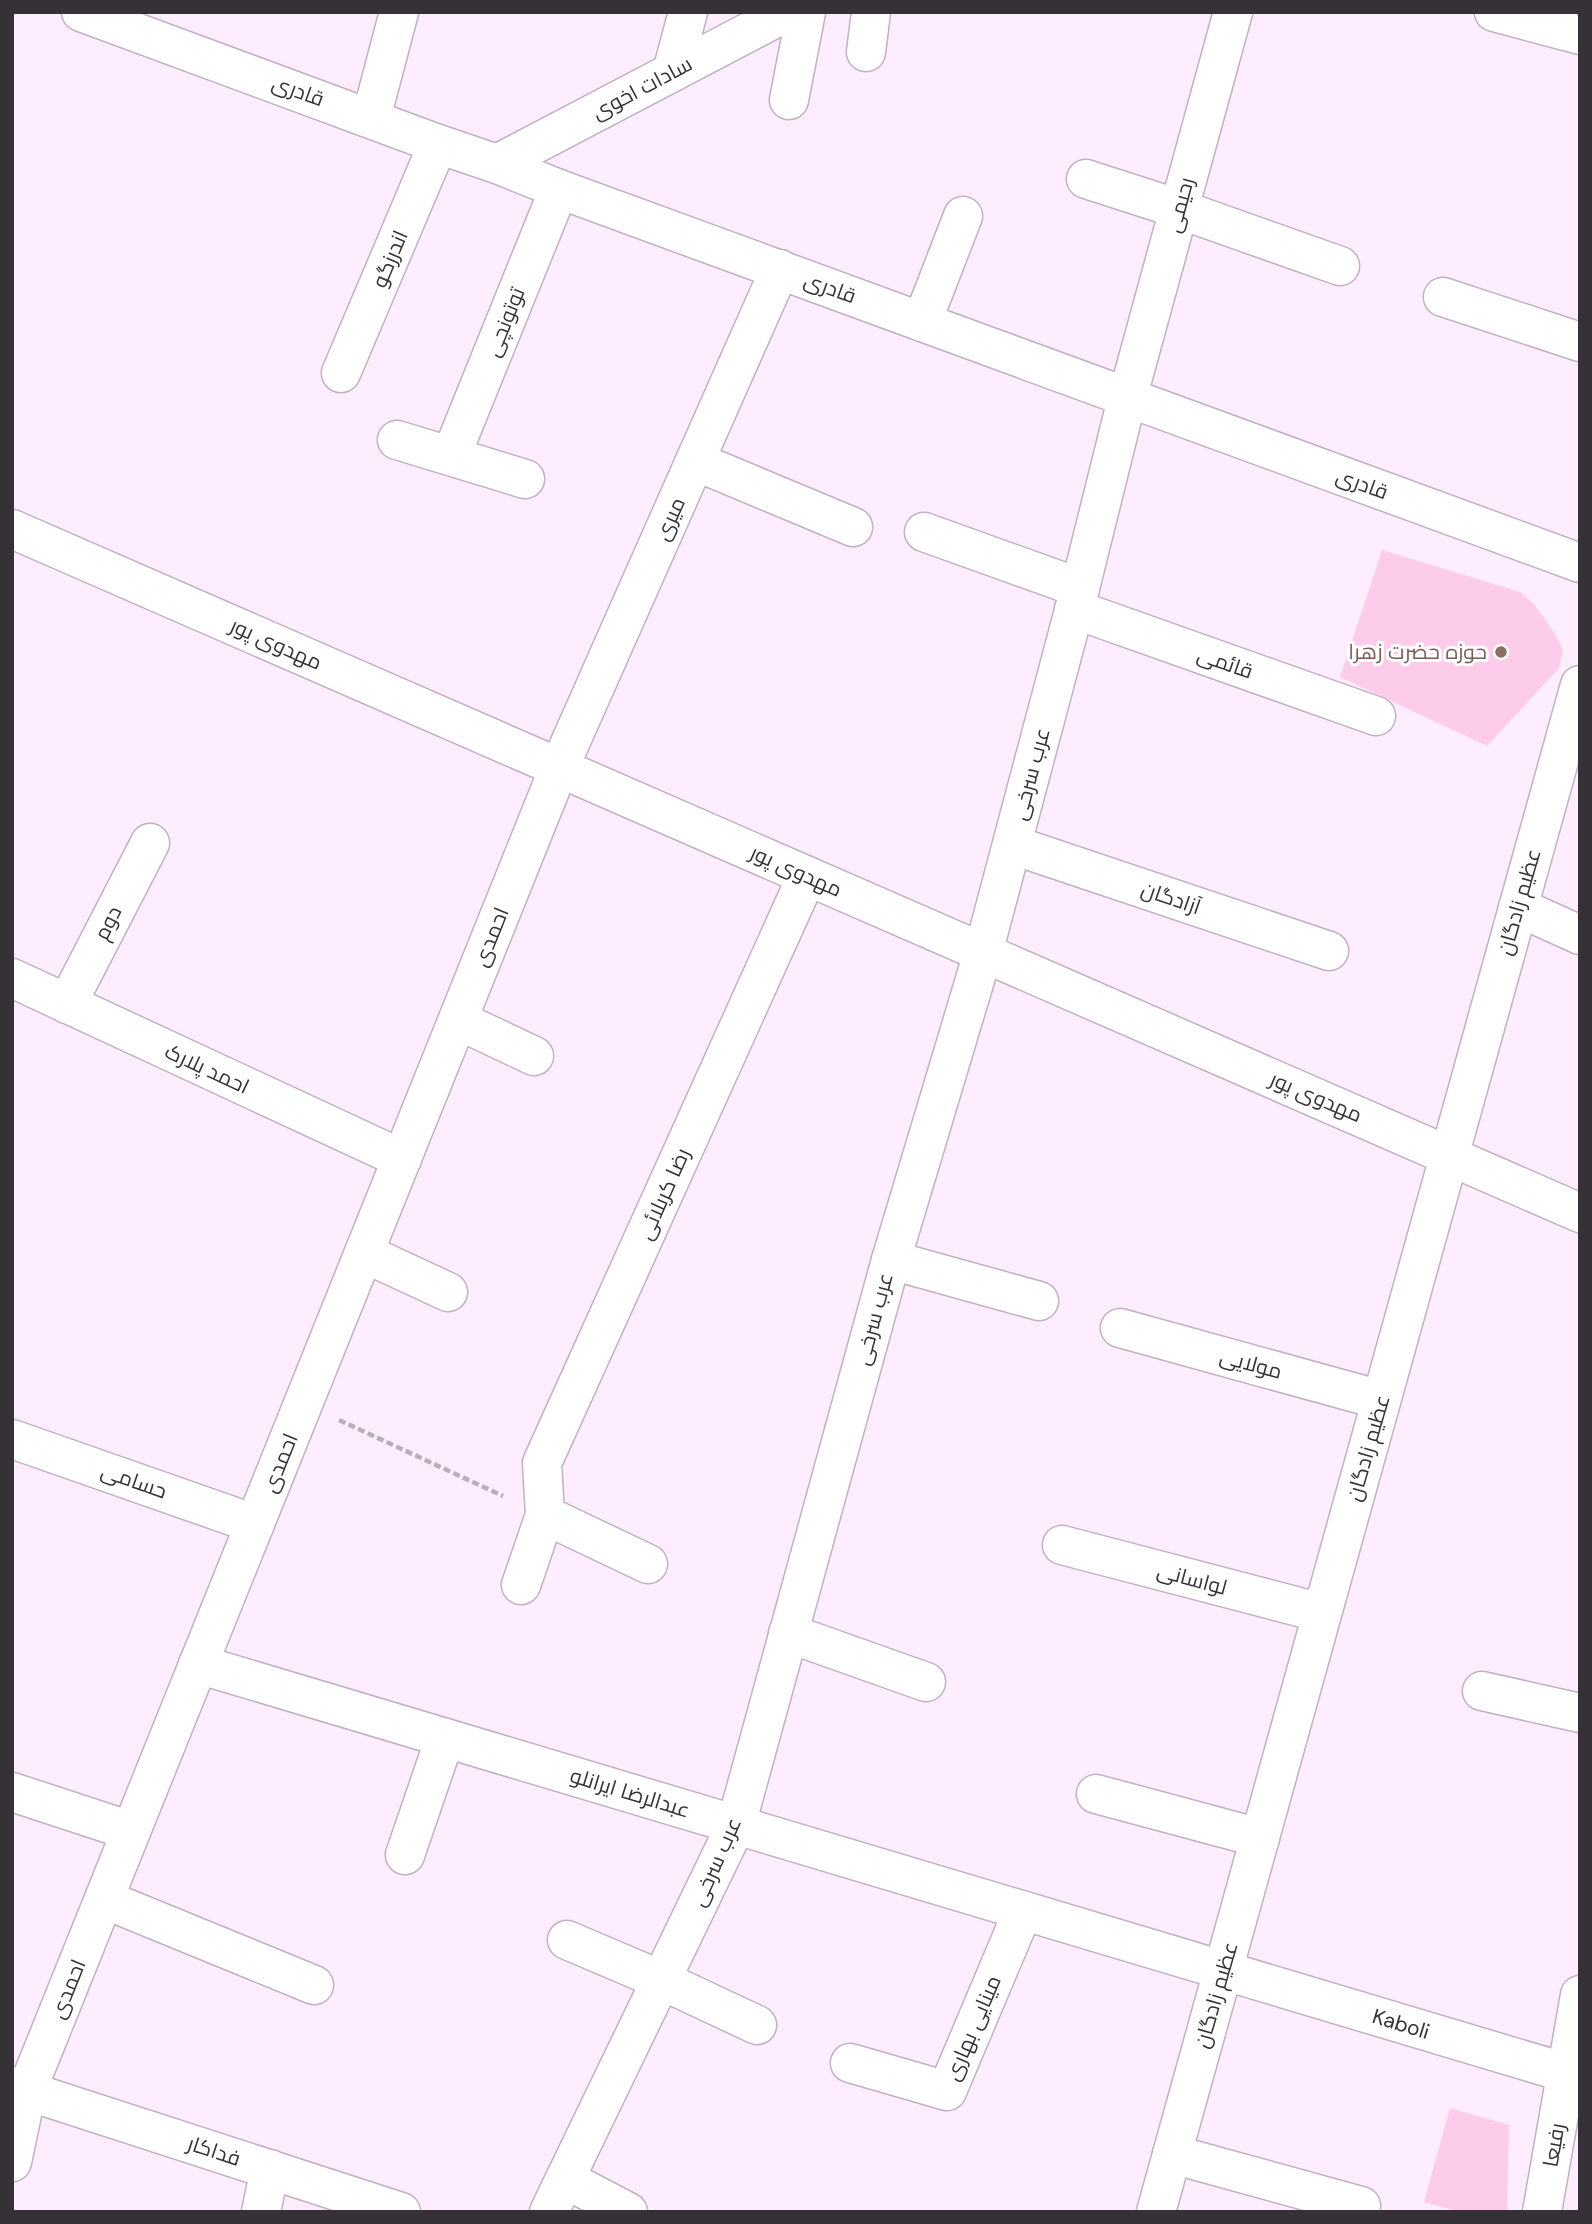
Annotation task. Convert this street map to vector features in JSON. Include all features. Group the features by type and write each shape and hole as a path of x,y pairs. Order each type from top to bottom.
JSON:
{"street":[{"name":"قادرى","path":"80,12 1127,399 1580,563"},
{"path":"371,118 399,12"},
{"path":"672,72 688,12"},
{"name":"سادات اخوی","path":"497,164 787,12"},
{"path":"789,100 806,12"},
{"path":"866,52 871,12"},
{"name":"رحیمی","path":"1127,399 1233,12"},
{"path":"1494,12 1580,36"},
{"name":"اندرزگو","path":"341,373 438,144"},
{"path":"1086,179 1340,266"},
{"name":"توتونچی","path":"452,456 559,189"},
{"path":"922,322 963,216"},
{"name":"میری","path":"559,768 780,269"},
{"path":"1443,297 1580,342"},
{"name":"عرب سرخی","path":"557,2195 736,1825 891,1259 1013,845 1127,399"},
{"path":"397,440 525,479"},
{"path":"695,461 853,527"},
{"name":"مهدوی پور","path":"12,529 1580,1213"},
{"name":"قائمی","path":"924,532 1077,599 1376,716"},
{"name":"عظیم زادگان","path":"1156,2212 1580,685"},
{"name":"احمدی","path":"12,2162 20,2088 104,1899 559,768"},
{"name":"دوم","path":"67,1004 150,843"},
{"name":"آزادگان","path":"1013,845 1329,951"},
{"name":"رضا کربلائی","path":"545,1516 542,1463 807,876"},
{"path":"1518,907 1580,935"},
{"name":"احمد پلارک","path":"12,978 402,1159"},
{"path":"458,1020 534,1056"},
{"path":"364,1253 448,1292"},
{"path":"891,1259 1039,1301"},
{"name":"مولایی","path":"1120,1328 1381,1400"},
{"name":"حسامی","path":"12,1439 255,1524"},
{"path":"521,1585 545,1516 648,1564"},
{"name":"لواسانی","path":"1062,1545 1322,1613"},
{"path":"788,1633 926,1682"},
{"name":"عبدالرضا ایرانلو","path":"198,1664 1223,1971"},
{"path":"1482,1691 1580,1713"},
{"path":"405,1855 445,1738"},
{"path":"12,1792 131,1831"},
{"path":"1096,1794 1260,1838"},
{"path":"104,1899 314,1985"},
{"name":"مینایی بهاری","path":"850,2063 947,2091 1023,1911"},
{"path":"567,1940 757,2025"},
{"name":"Kaboli","path":"1223,1971 1573,2075"},
{"name":"رفیعا","path":"1542,2212 1573,2075 1580,1995"},
{"name":"فداکار","path":"20,2088 401,2212"},
{"path":"1172,2154 1361,2206"},
{"path":"261,2212 270,2169"},
{"path":"557,2195 628,2212"}],"path":[{"path":"303,1404 545,1516"}],"building":[{"path":"1382,550 1520,592 1534,604 1555,634 1563,650 1559,668 1487,746 1340,677"},
{"path":"1450,2108 1509,2125 1507,2212 1461,2212 1424,2202"}],"place":[{"name":"حوزه حضرت زهرا","path":"1501,652"}]}
